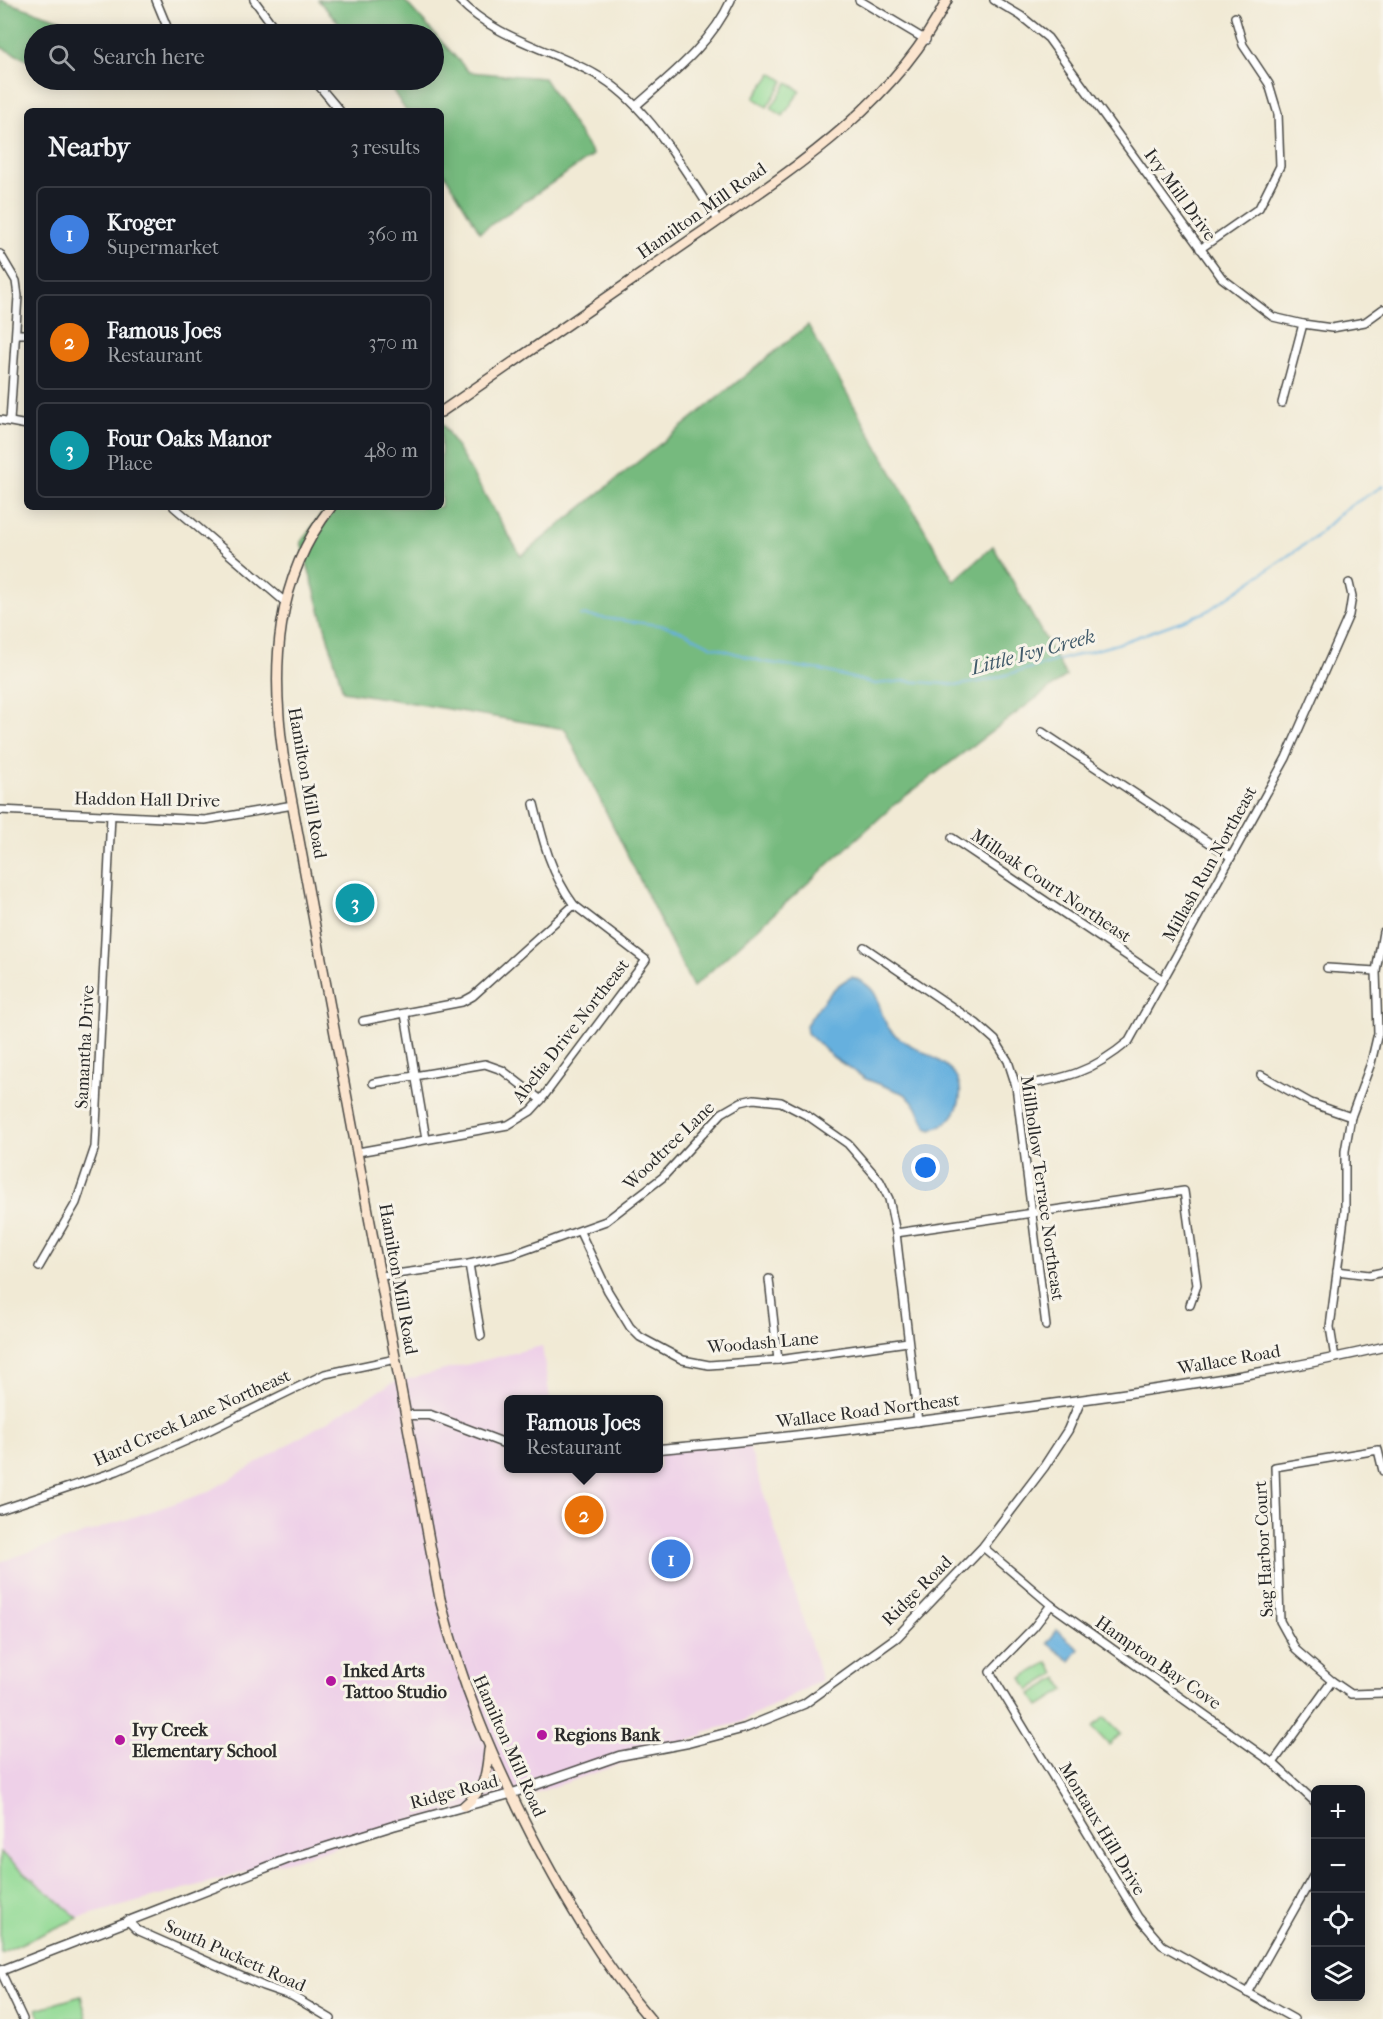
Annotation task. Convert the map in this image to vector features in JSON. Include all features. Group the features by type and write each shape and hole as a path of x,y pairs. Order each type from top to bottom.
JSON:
{"main road":[{"name":"Hamilton Mill Road","path":"444,410 804,161 857,115 926,40 947,0"},
{"name":"Hamilton Mill Road","path":"329,510 310,536 285,602 276,654 276,704 430,1553 450,1642 466,1693 510,1794 561,1891 584,1929 626,1990 650,2019"},
{"path":"464,1806 477,1794 485,1781 489,1748"}],"street":[{"path":"156,0 166,24"},
{"path":"254,0 272,24"},
{"path":"459,0 486,24 596,74 637,105 718,220"},
{"path":"637,105 685,62 725,14 731,0"},
{"path":"859,0 926,40"},
{"name":"Ivy Mill Drive","path":"994,0 1021,16 1048,38 1222,278 1273,317 1303,324 1332,328 1365,322 1383,309"},
{"path":"1200,249 1259,208 1280,166 1278,114 1269,84 1243,45 1235,17"},
{"path":"322,90 337,108"},
{"path":"0,254 16,281 17,334 10,421"},
{"path":"1282,403 1303,324"},
{"path":"17,334 24,334"},
{"path":"0,420 24,423"},
{"path":"178,510 285,602"},
{"name":"Millash Run Northeast","path":"1016,1086 1060,1080 1085,1072 1107,1059 1129,1041 1286,758 1349,615 1352,596 1349,583"},
{"path":"1042,732 1231,856"},
{"name":"Abelia Drive Northeast","path":"358,1152 507,1125 531,1111 646,960 574,905 551,868 534,804"},
{"name":"Haddon Hall Drive","path":"0,810 205,820 293,806"},
{"name":"Samantha Drive","path":"39,1267 76,1203 95,1147 111,815"},
{"name":"Milloak Court Northeast","path":"952,838 1163,980"},
{"path":"363,1021 448,1007 473,996 574,905"},
{"path":"1335,1358 1330,1327 1345,1210 1345,1151 1351,1117 1371,1063 1378,1033 1376,971 1383,932"},
{"name":"Millhollow Terrace Northeast","path":"864,947 977,1024 996,1040 1008,1061 1016,1086 1046,1326"},
{"path":"1327,968 1376,971"},
{"path":"405,1014 426,1139"},
{"path":"374,1083 485,1064 493,1066 541,1100"},
{"path":"1260,1075 1311,1102 1351,1117"},
{"name":"Woodtree Lane","path":"381,1276 469,1264 514,1254 606,1221 645,1193 722,1113 741,1102 754,1099 781,1102 808,1116 849,1144 880,1181 889,1199 896,1233 918,1422"},
{"path":"896,1233 1184,1191 1197,1285 1191,1305"},
{"name":"Woodash Lane","path":"580,1232 621,1314 640,1337 683,1360 709,1365 778,1360 908,1342"},
{"path":"469,1264 481,1336"},
{"path":"1337,1271 1369,1275 1383,1272"},
{"path":"769,1279 778,1360"},
{"name":"Wallace Road","path":"1080,1402 1335,1358 1383,1347"},
{"name":"Hard Creek Lane Northeast","path":"0,1510 117,1471 193,1438 326,1374 396,1359"},
{"name":"Wallace Road Northeast","path":"663,1449 806,1437 1080,1402"},
{"name":"Ridge Road","path":"0,1971 288,1859 510,1794 619,1756 688,1743 745,1728 804,1704 897,1637 983,1547 1044,1467 1068,1430 1080,1402"},
{"path":"406,1415 430,1415 504,1443"},
{"name":"Sag Harbor Court","path":"1383,1471 1378,1450 1275,1467 1280,1621 1296,1650 1332,1681 1351,1694 1383,1693"},
{"name":"Hampton Bay Cove","path":"983,1547 1051,1605 1273,1763 1311,1798"},
{"name":"Montaux Hill Drive","path":"1051,1605 1035,1627 990,1672 1138,1917 1162,1945 1294,2019"},
{"path":"1273,1763 1332,1681"},
{"path":"1247,1993 1311,1880"},
{"name":"South Puckett Road","path":"127,1920 137,1930 263,1986 292,1996 331,2019"},
{"path":"0,1971 23,2019"}],"shaded area":[{"path":"542,1346 549,1395 504,1395 504,1473 663,1473 663,1448 748,1443 822,1680 739,1723 703,1732 706,1735 535,1793 78,1918 0,1852 0,1562 208,1492 392,1383"}],"green space":[{"path":"0,0 74,24 24,24 24,58 0,47"},
{"path":"318,0 404,0 426,24 340,24"},
{"path":"444,44 469,72 544,78 593,155 480,232 444,173 444,108 404,108 392,90 444,90"},
{"path":"772,73 784,81 767,107 754,98"},
{"path":"788,82 800,91 783,116 771,108"},
{"path":"808,325 954,581 993,546 1066,676 895,804 693,987 565,729 343,691 301,542 325,510 444,510 444,426 521,556"},
{"path":"1048,1662 1055,1674 1029,1690 1022,1678"},
{"path":"1058,1678 1065,1690 1039,1706 1031,1694"},
{"path":"1104,1717 1121,1734 1109,1745 1093,1728"},
{"path":"0,1852 78,1918 0,1953"},
{"path":"81,1996 87,2019 40,2019 37,2009"}],"water":[{"path":"852,977 871,988 882,1016 891,1031 900,1039 937,1059 956,1077 960,1088 959,1102 955,1112 945,1123 931,1130 927,1128 916,1106 905,1094 866,1079 834,1058 807,1033 806,1025 826,998 838,985"},
{"path":"1057,1630 1079,1649 1070,1661 1047,1643"}],"waterway":[{"name":"Little Ivy Creek","path":"580,615 666,626 711,646 764,662 821,670 875,684 905,681 960,685 984,681 1117,644 1206,612 1314,538 1345,509 1383,486"}],"place":[{"name":"Four Oaks Manor","path":"355,903"},
{"name":"Famous Joes","path":"584,1515"},
{"name":"Kroger","path":"671,1559"},
{"name":"Inked Arts Tattoo Studio","path":"331,1681"},
{"name":"Regions Bank","path":"542,1735"},
{"name":"Ivy Creek Elementary School","path":"120,1740"}]}
